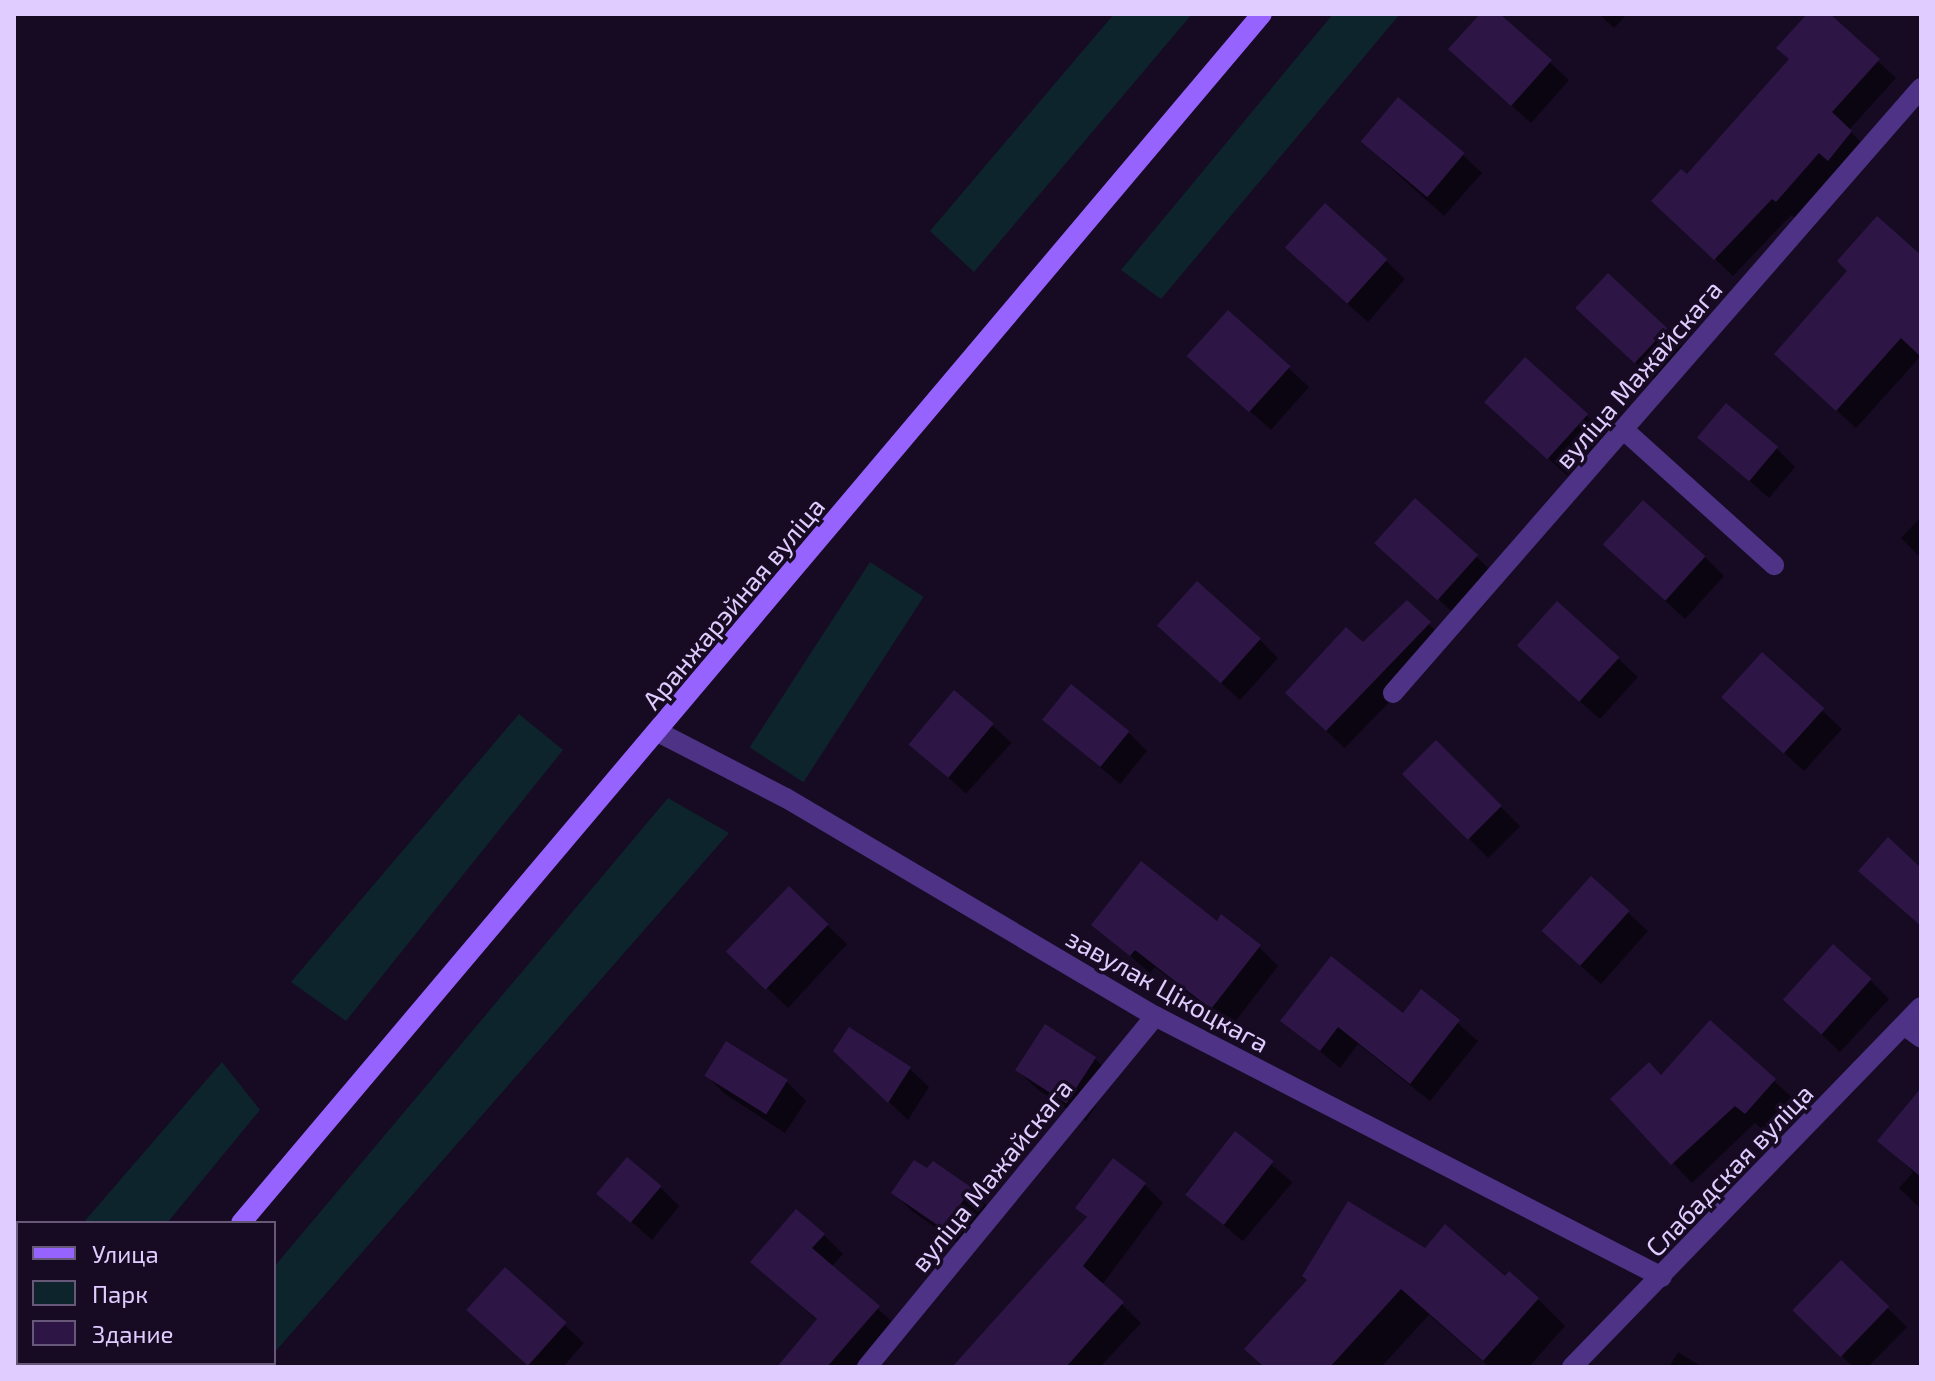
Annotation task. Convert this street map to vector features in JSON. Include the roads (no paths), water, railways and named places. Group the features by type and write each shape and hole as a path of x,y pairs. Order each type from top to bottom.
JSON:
{"main road":[{"name":"Аранжарэйная вуліца","path":"243,1221 1262,14"}],"street":[{"name":"вуліца Мажайскага","path":"1393,693 1921,88"},
{"path":"1624,430 1774,565"},
{"name":"завулак Цікоцкага","path":"658,732 786,798 1155,1016 1662,1277"},
{"name":"Слабадская вуліца","path":"1572,1367 1921,1007"},
{"name":"вуліца Мажайскага","path":"867,1367 1155,1016"},
{"path":"1904,1025 1921,1038"}]}
